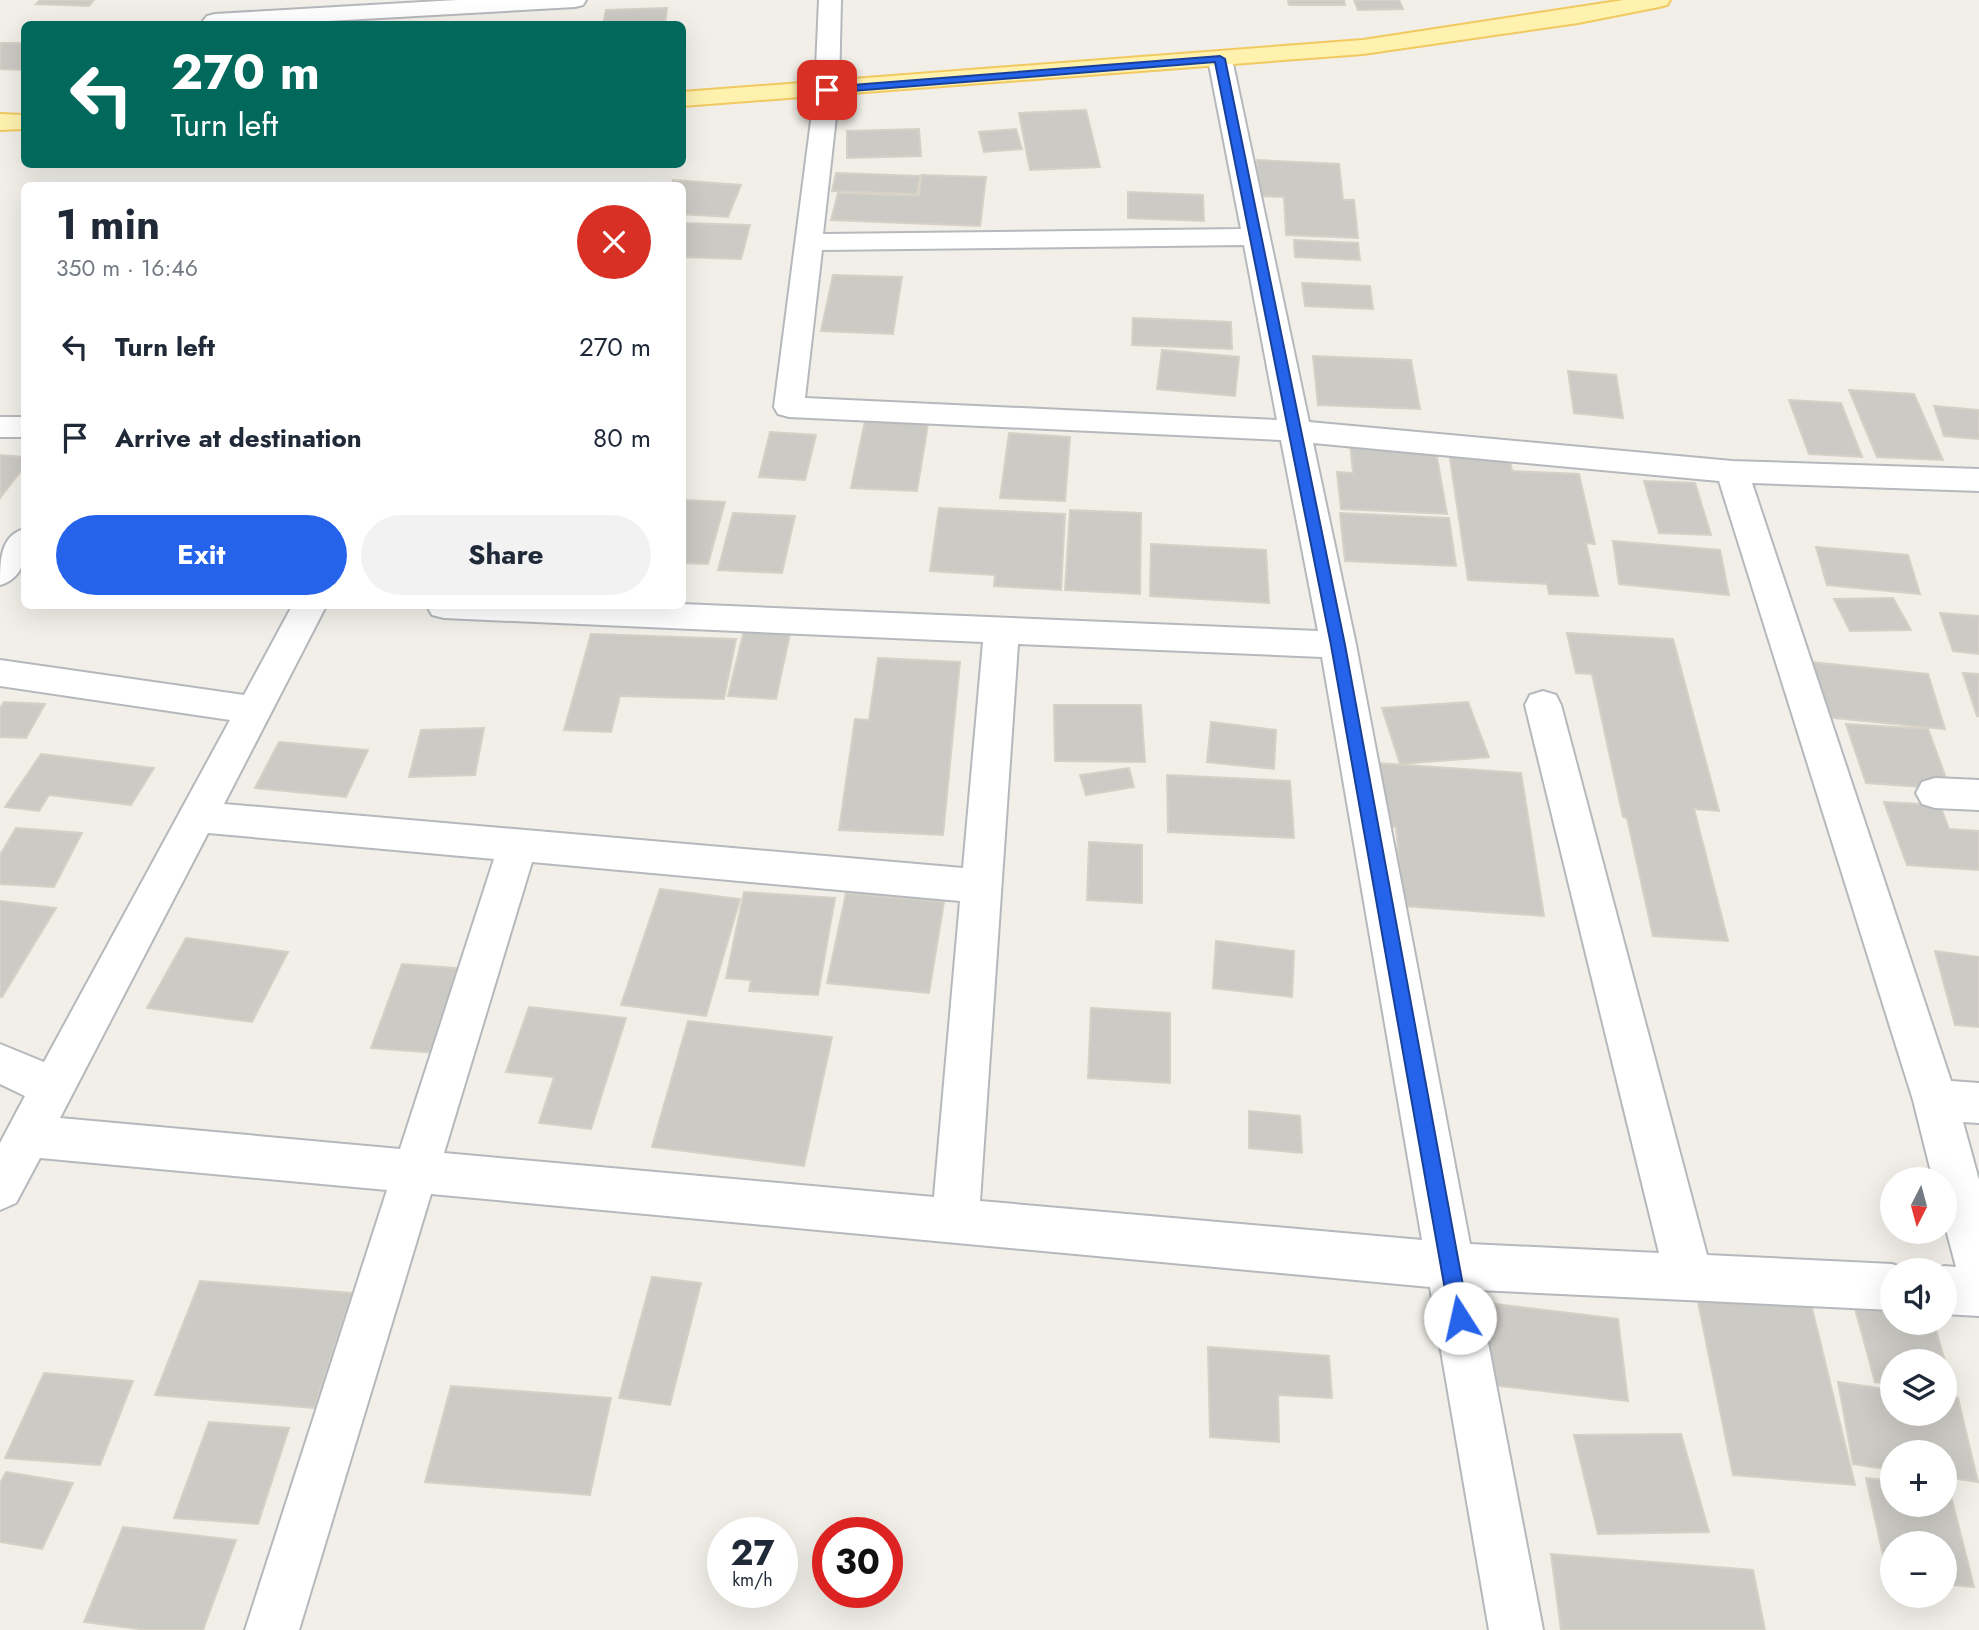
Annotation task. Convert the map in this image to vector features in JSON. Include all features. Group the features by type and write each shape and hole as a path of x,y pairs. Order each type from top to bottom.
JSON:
{"main road":[{"path":"686,99 1363,47 1578,16 1659,0"},
{"path":"0,122 21,122"}],"street":[{"path":"215,21 227,0"},
{"path":"245,21 575,0"},
{"path":"830,0 827,90 789,407 1295,431 1732,472 1979,480"},
{"path":"1220,59 1338,645 1516,1630"},
{"path":"809,242 1256,237"},
{"path":"0,426 21,427"},
{"path":"1732,472 1935,1100 1979,1265"},
{"path":"0,573 21,544"},
{"path":"0,1188 307,609"},
{"path":"530,609 1338,645"},
{"path":"955,1221 1002,631"},
{"path":"0,673 254,710"},
{"path":"1544,705 1689,1277"},
{"path":"1935,793 1979,795"},
{"path":"197,817 981,886"},
{"path":"272,1630 518,845"},
{"path":"0,1063 53,1088"},
{"path":"1935,1100 1979,1103"},
{"path":"27,1136 1450,1266 1880,1286"},
{"path":"1957,1291 1979,1292"}],"building":[{"path":"40,0 94,0 89,6 36,4"},
{"path":"1288,0 1344,0 1345,5 1289,5"},
{"path":"1354,0 1399,0 1403,9 1358,10"},
{"path":"667,8 665,21 604,21 606,10"},
{"path":"0,43 21,43 21,70 0,69"},
{"path":"1086,110 1100,167 1030,170 1019,113"},
{"path":"919,129 921,156 847,158 847,131"},
{"path":"1016,129 1022,149 984,152 979,132"},
{"path":"1257,160 1339,164 1343,200 1354,200 1358,238 1286,235 1284,197 1258,196"},
{"path":"836,173 920,176 917,194 832,191"},
{"path":"922,175 986,177 980,226 831,220 838,193 919,196"},
{"path":"673,180 741,185 728,217 686,214 686,182 672,182"},
{"path":"1128,192 1203,195 1204,221 1128,218"},
{"path":"686,223 750,225 741,259 686,257"},
{"path":"1294,240 1358,243 1360,260 1295,257"},
{"path":"833,275 902,277 893,334 821,331"},
{"path":"1302,283 1370,286 1373,309 1305,306"},
{"path":"1133,318 1231,322 1232,349 1132,345"},
{"path":"1162,350 1239,357 1235,396 1157,389"},
{"path":"1313,356 1411,360 1420,409 1318,405"},
{"path":"1568,371 1616,375 1623,418 1574,413"},
{"path":"1849,390 1914,394 1943,460 1877,457"},
{"path":"1789,400 1841,403 1862,457 1809,454"},
{"path":"1934,406 1979,410 1979,439 1944,436"},
{"path":"865,421 928,424 917,491 851,488"},
{"path":"770,432 816,435 805,480 759,477"},
{"path":"1009,433 1070,437 1065,501 1000,498"},
{"path":"1350,443 1435,446 1447,514 1341,509 1337,472 1353,473"},
{"path":"1449,452 1509,455 1512,471 1579,474 1595,544 1586,543 1598,596 1549,594 1547,584 1468,580"},
{"path":"0,455 21,457 21,471 0,498"},
{"path":"1644,481 1695,483 1711,535 1659,533"},
{"path":"686,500 725,502 708,564 686,563"},
{"path":"939,508 1065,514 1061,590 994,586 995,575 930,571"},
{"path":"1070,510 1141,513 1140,594 1065,590"},
{"path":"733,513 795,516 782,573 718,570"},
{"path":"1340,513 1449,518 1456,566 1345,561"},
{"path":"1613,541 1720,550 1729,595 1619,584"},
{"path":"1151,544 1266,550 1269,603 1150,596"},
{"path":"1816,547 1908,555 1920,594 1827,585"},
{"path":"1893,598 1911,630 1850,631 1834,599"},
{"path":"1940,613 1979,616 1979,654 1953,651"},
{"path":"745,626 791,629 776,699 728,696"},
{"path":"1567,633 1673,639 1719,811 1694,809 1728,941 1653,936 1627,818 1623,817 1592,674 1576,673"},
{"path":"591,634 736,639 724,699 620,696 611,732 564,730"},
{"path":"878,658 960,662 943,835 839,830 855,719 869,720"},
{"path":"1811,662 1928,674 1945,729 1825,717"},
{"path":"1963,673 1979,674 1979,716 1977,716"},
{"path":"4,702 45,704 26,738 0,737 0,708"},
{"path":"1468,702 1489,757 1400,764 1382,708"},
{"path":"1054,705 1141,705 1145,762 1055,761"},
{"path":"1211,722 1276,730 1274,769 1207,762"},
{"path":"1846,724 1928,729 1950,789 1866,783"},
{"path":"484,728 475,775 409,777 421,730"},
{"path":"279,742 368,750 346,797 255,788"},
{"path":"41,754 154,768 131,805 49,795 39,811 5,807"},
{"path":"1376,763 1521,773 1544,916 1403,906 1396,827 1381,826"},
{"path":"1129,768 1134,787 1086,795 1080,775"},
{"path":"1167,775 1290,781 1294,838 1168,832"},
{"path":"1884,802 1940,805 1949,829 1979,831 1979,870 1907,865"},
{"path":"16,828 82,833 54,887 0,884 0,855"},
{"path":"1089,842 1142,845 1142,903 1087,900"},
{"path":"660,889 740,899 706,1016 621,1005"},
{"path":"744,892 835,898 818,995 749,991 751,980 726,978"},
{"path":"846,893 944,902 929,993 827,983"},
{"path":"0,901 56,908 2,997 0,997"},
{"path":"186,938 288,952 252,1022 147,1008"},
{"path":"1216,941 1294,951 1292,997 1213,988"},
{"path":"1935,951 1979,957 1979,1027 1955,1025"},
{"path":"402,964 467,969 438,1053 371,1048"},
{"path":"529,1007 626,1018 591,1129 539,1123 554,1077 506,1072"},
{"path":"1091,1008 1170,1013 1170,1083 1088,1078"},
{"path":"688,1021 832,1037 804,1166 652,1147"},
{"path":"1249,1111 1300,1116 1302,1153 1249,1148"},
{"path":"652,1277 701,1283 670,1405 619,1398"},
{"path":"200,1281 352,1293 314,1408 155,1395"},
{"path":"1696,1292 1810,1300 1855,1485 1733,1475"},
{"path":"1479,1302 1618,1319 1628,1401 1484,1384"},
{"path":"1854,1305 1880,1307 1880,1335 1937,1335 1941,1349 1880,1349 1880,1383 1875,1382"},
{"path":"1208,1347 1329,1356 1332,1398 1278,1395 1279,1442 1210,1437"},
{"path":"44,1373 133,1381 100,1465 5,1458"},
{"path":"1838,1382 1880,1388 1880,1426 1957,1426 1958,1398 1978,1482 1957,1479 1957,1440 1880,1440 1880,1468 1853,1464"},
{"path":"451,1386 611,1398 590,1495 425,1482"},
{"path":"209,1422 289,1428 258,1524 174,1518"},
{"path":"1681,1434 1709,1532 1598,1534 1574,1435"},
{"path":"6,1472 73,1483 42,1549 0,1542 0,1483"},
{"path":"1866,1478 1880,1480 1880,1517 1956,1517 1974,1587 1957,1585 1957,1531 1880,1531 1880,1542"},
{"path":"123,1527 236,1540 203,1630 146,1630 84,1622"},
{"path":"1551,1554 1753,1570 1765,1630 1561,1630"}],"route":[{"path":"827,90 1220,59 1338,645 1460,1318"}]}
